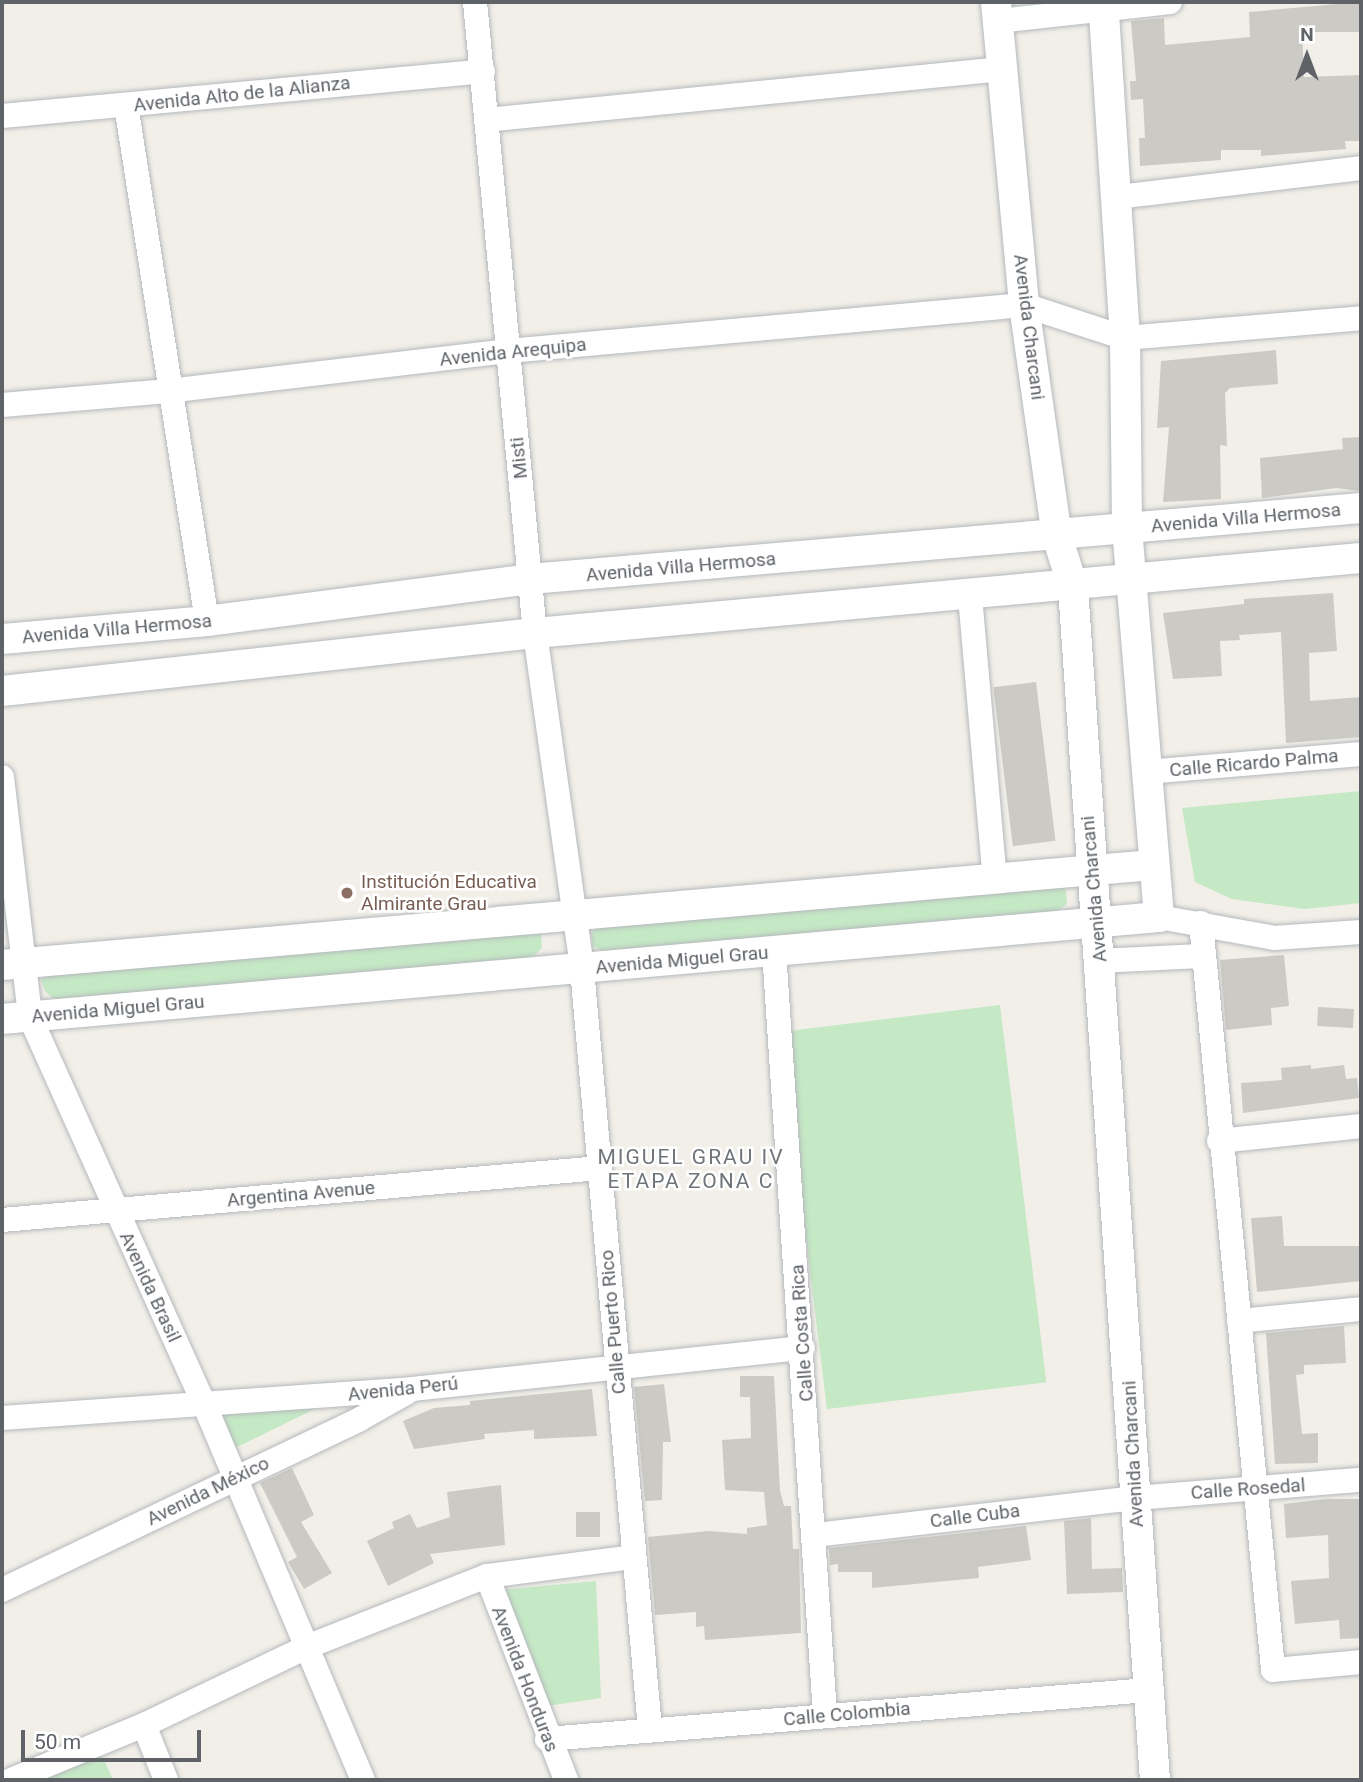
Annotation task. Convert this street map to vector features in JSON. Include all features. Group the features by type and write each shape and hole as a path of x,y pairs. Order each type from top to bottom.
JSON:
{"street":[{"name":"Misti","path":"475,2 535,633 576,913"},
{"path":"997,12 1170,2"},
{"path":"1104,5 1125,338 1127,528 1159,917"},
{"name":"Avenida Charcani","path":"997,12 1024,304 1058,536 1073,587 1155,1780"},
{"path":"486,120 1002,69"},
{"name":"Avenida Alto de la Alianza","path":"2,116 483,71"},
{"path":"126,105 207,621"},
{"path":"1118,197 1361,168"},
{"path":"1024,304 1125,338 1361,317"},
{"name":"Avenida Arequipa","path":"2,405 169,391 508,351 1024,304"},
{"name":"Avenida Villa Hermosa","path":"2,639 207,621 530,579 1058,536 1361,508"},
{"path":"2,691 535,633 1073,587 1361,558"},
{"path":"970,596 995,879"},
{"name":"Calle Ricardo Palma","path":"1146,772 1361,754"},
{"name":"Avenida Brasil","path":"2,777 16,1018 114,1210 205,1406 233,1478 309,1646 363,1780"},
{"path":"12,965 576,913 1153,865"},
{"name":"Calle Puerto Rico","path":"576,913 650,1730"},
{"name":"Avenida Miguel Grau","path":"16,1018 1159,917 1274,938 1361,932"},
{"path":"1201,923 1219,1141 1257,1488 1273,1670 1361,1662"},
{"name":"Calle Costa Rica","path":"774,951 803,1348 825,1715"},
{"path":"1100,961 1204,956"},
{"path":"1219,1141 1361,1126"},
{"name":"Argentina Avenue","path":"2,1220 600,1168"},
{"path":"1239,1321 1361,1309"},
{"name":"Avenida Perú","path":"2,1419 412,1389 803,1348"},
{"name":"Avenida México","path":"2,1590 360,1419 412,1389"},
{"name":"Calle Rosedal","path":"1135,1497 1361,1480"},
{"name":"Calle Cuba","path":"815,1535 1135,1497"},
{"path":"11,1780 144,1725 309,1646 487,1576 634,1557"},
{"name":"Avenida Honduras","path":"487,1576 547,1739 566,1780"},
{"name":"Calle Colombia","path":"547,1739 1148,1690"},
{"path":"144,1725 166,1780"}],"green space":[{"path":"1361,791 1361,903 1304,909 1232,899 1195,882 1182,808"},
{"path":"1054,882 1066,890 1067,904 1054,913 606,953 593,946 591,933 606,921"},
{"path":"529,929 541,934 542,948 531,959 57,1002 45,991 41,980 53,970"},
{"path":"1000,1005 1046,1382 827,1409 781,1032"},
{"path":"325,1404 235,1448 218,1410"},
{"path":"596,1581 601,1698 547,1706 501,1590"},
{"path":"97,1744 113,1780 15,1780"}],"building":[{"path":"1360,2 1361,32 1302,32 1304,77 1361,75 1360,141 1345,141 1346,149 1261,156 1261,150 1221,150 1221,160 1140,166 1139,138 1145,138 1143,99 1131,100 1130,81 1136,81 1131,21 1164,18 1165,45 1250,37 1249,12"},
{"path":"1276,350 1278,384 1230,388 1225,393 1227,446 1220,445 1221,499 1163,502 1169,427 1157,428 1161,361"},
{"path":"1361,437 1361,491 1336,488 1262,498 1260,458 1343,449 1342,438"},
{"path":"1333,593 1337,651 1309,653 1310,701 1361,697 1361,737 1286,743 1281,632 1239,635 1240,640 1220,641 1222,676 1173,679 1163,613 1244,604 1244,599"},
{"path":"1036,682 1055,841 1013,846 993,687"},
{"path":"1284,955 1289,1006 1271,1008 1272,1025 1226,1030 1220,960"},
{"path":"1318,1007 1354,1009 1353,1028 1317,1026"},
{"path":"1311,1065 1311,1069 1344,1065 1346,1079 1357,1078 1359,1098 1243,1113 1241,1083 1282,1080 1281,1068"},
{"path":"1282,1216 1284,1246 1361,1246 1361,1281 1257,1292 1251,1218"},
{"path":"1344,1326 1346,1363 1304,1365 1304,1374 1296,1375 1302,1434 1318,1433 1318,1463 1275,1464 1266,1333"},
{"path":"740,1376 774,1376 780,1491 784,1506 791,1506 793,1549 799,1549 801,1633 705,1640 704,1626 696,1627 696,1612 655,1615 648,1537 709,1531 747,1534 747,1528 767,1525 764,1492 725,1490 722,1440 751,1438 750,1397 740,1397"},
{"path":"664,1384 671,1442 663,1442 662,1500 645,1501 634,1387"},
{"path":"592,1389 597,1436 534,1439 534,1430 484,1434 485,1439 414,1449 403,1421 434,1408 470,1405 470,1401"},
{"path":"292,1468 314,1515 301,1522 332,1573 304,1589 288,1562 297,1557 260,1483"},
{"path":"501,1485 505,1545 430,1554 434,1563 388,1586 367,1541 394,1528 392,1522 410,1514 417,1528 450,1517 447,1492"},
{"path":"1326,1499 1361,1499 1361,1638 1340,1639 1339,1620 1295,1624 1291,1581 1329,1578 1328,1535 1286,1538 1284,1504"},
{"path":"576,1512 600,1512 600,1537 576,1537"},
{"path":"1091,1518 1092,1569 1122,1568 1123,1592 1067,1594 1064,1521"},
{"path":"1026,1526 1031,1560 978,1567 979,1578 872,1588 872,1572 838,1572 838,1564 830,1565 829,1548"}],"place":[{"name":"Institución Educativa Almirante Grau","path":"347,893"}],"district":[{"name":"MIGUEL GRAU IV ETAPA ZONA C","path":"691,1169"}]}
